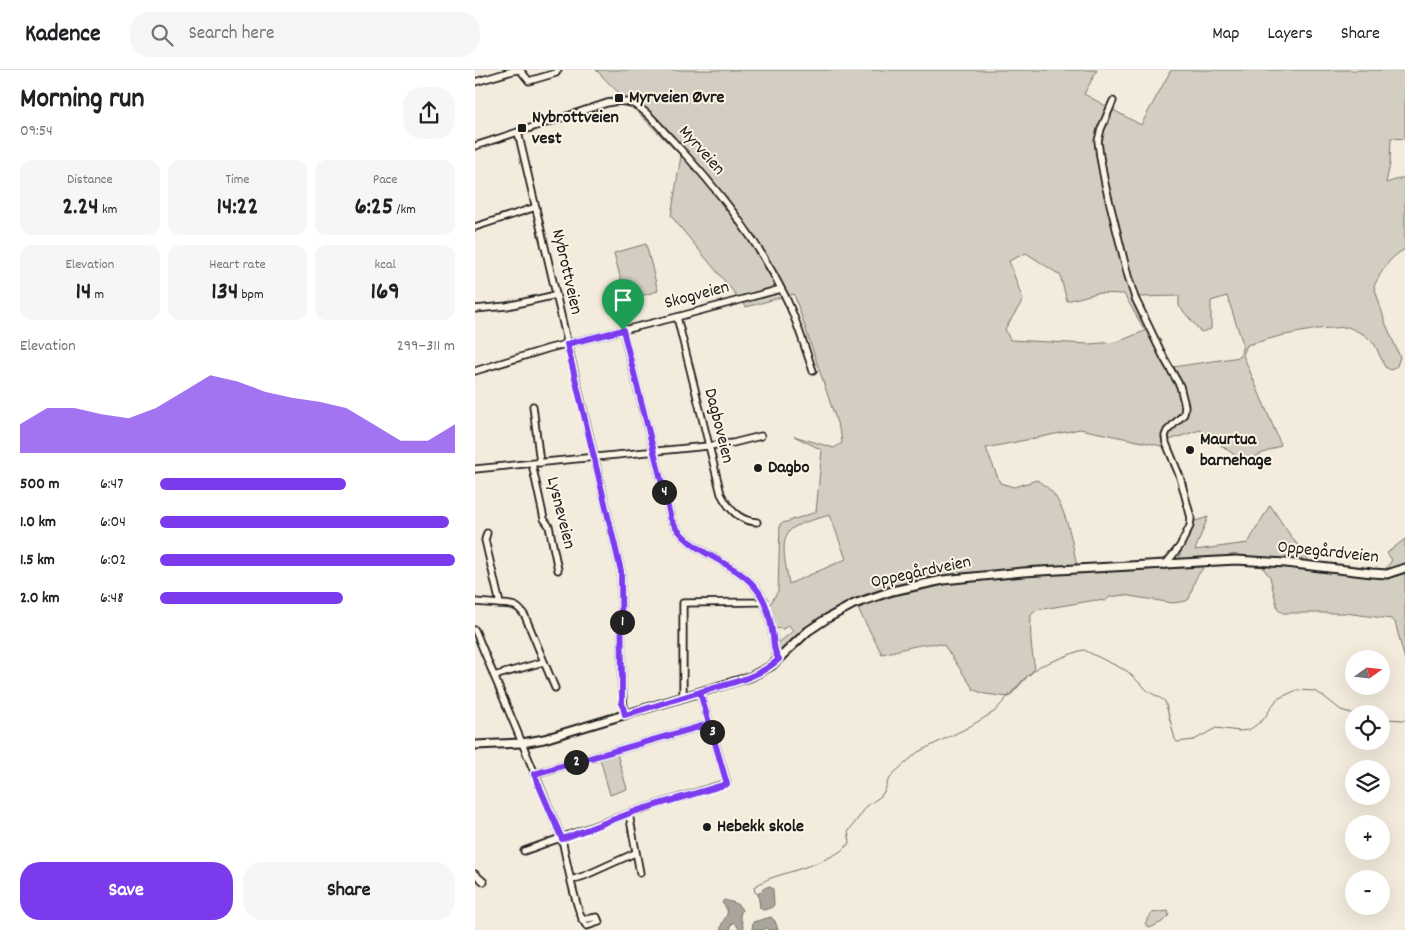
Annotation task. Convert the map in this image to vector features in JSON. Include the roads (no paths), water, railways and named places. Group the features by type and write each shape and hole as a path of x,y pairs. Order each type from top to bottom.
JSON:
{"main road":[{"name":"Oppegårdveien","path":"475,745 522,743 549,738 754,676 767,669 809,631 826,619 854,604 892,591 960,578 1211,561 1286,562 1387,574 1405,568"}],"street":[{"path":"475,80 516,70 521,71 529,81 556,73 558,70"},
{"path":"1113,101 1101,129 1099,141 1105,184 1135,298 1180,386 1185,406 1184,414 1167,431 1165,436 1180,477 1191,518 1190,526 1179,546 1165,565"},
{"name":"Myrveien","path":"475,146 612,102 625,102 636,106 664,132 723,197 751,237 781,289 794,317 813,371"},
{"name":"Nybrottveien","path":"518,132 622,580 622,703 625,715"},
{"path":"475,227 536,207"},
{"name":"Skogveien","path":"475,371 567,344 781,289"},
{"path":"475,309 507,306 556,295"},
{"name":"Dagboveien","path":"677,317 721,494 727,505 742,518 757,522"},
{"path":"623,330 670,515 677,529 691,544 746,578 755,587 764,600 768,611 775,652 779,659"},
{"name":"Lysneveien","path":"533,406 540,463"},
{"name":"Lysneveien","path":"475,469 708,446 733,443 761,436"},
{"name":"Lysneveien","path":"532,464 544,519 549,526 558,570"},
{"path":"487,533 485,540 500,604"},
{"path":"683,698 683,603 759,602 764,600"},
{"path":"475,602 520,608 555,688"},
{"path":"475,630 562,839 582,920"},
{"path":"495,676 543,662"},
{"path":"524,851 629,814 727,784 700,692"},
{"path":"534,774 709,724"},
{"path":"629,814 640,872"},
{"path":"571,880 635,853"},
{"path":"475,874 483,882"}],"waterway":[{"path":"758,894 755,892 754,887 764,881 815,864 846,847 850,841 848,832 867,806 881,796 894,773 918,752 967,728 994,712 1023,680 1040,666 1079,651 1084,650 1127,671 1148,691 1165,701 1177,742 1194,740 1216,728 1239,731 1249,730 1263,720 1277,699 1297,690 1314,691 1345,711"},
{"path":"1390,719 1405,720"}],"place":[{"name":"Myrveien Øvre","path":"619,98"},
{"name":"Nybrottveien vest","path":"522,128"},
{"name":"Maurtua barnehage","path":"1190,450"},
{"name":"Dagbo","path":"758,468"},
{"name":"Hebekk skole","path":"707,827"}]}
